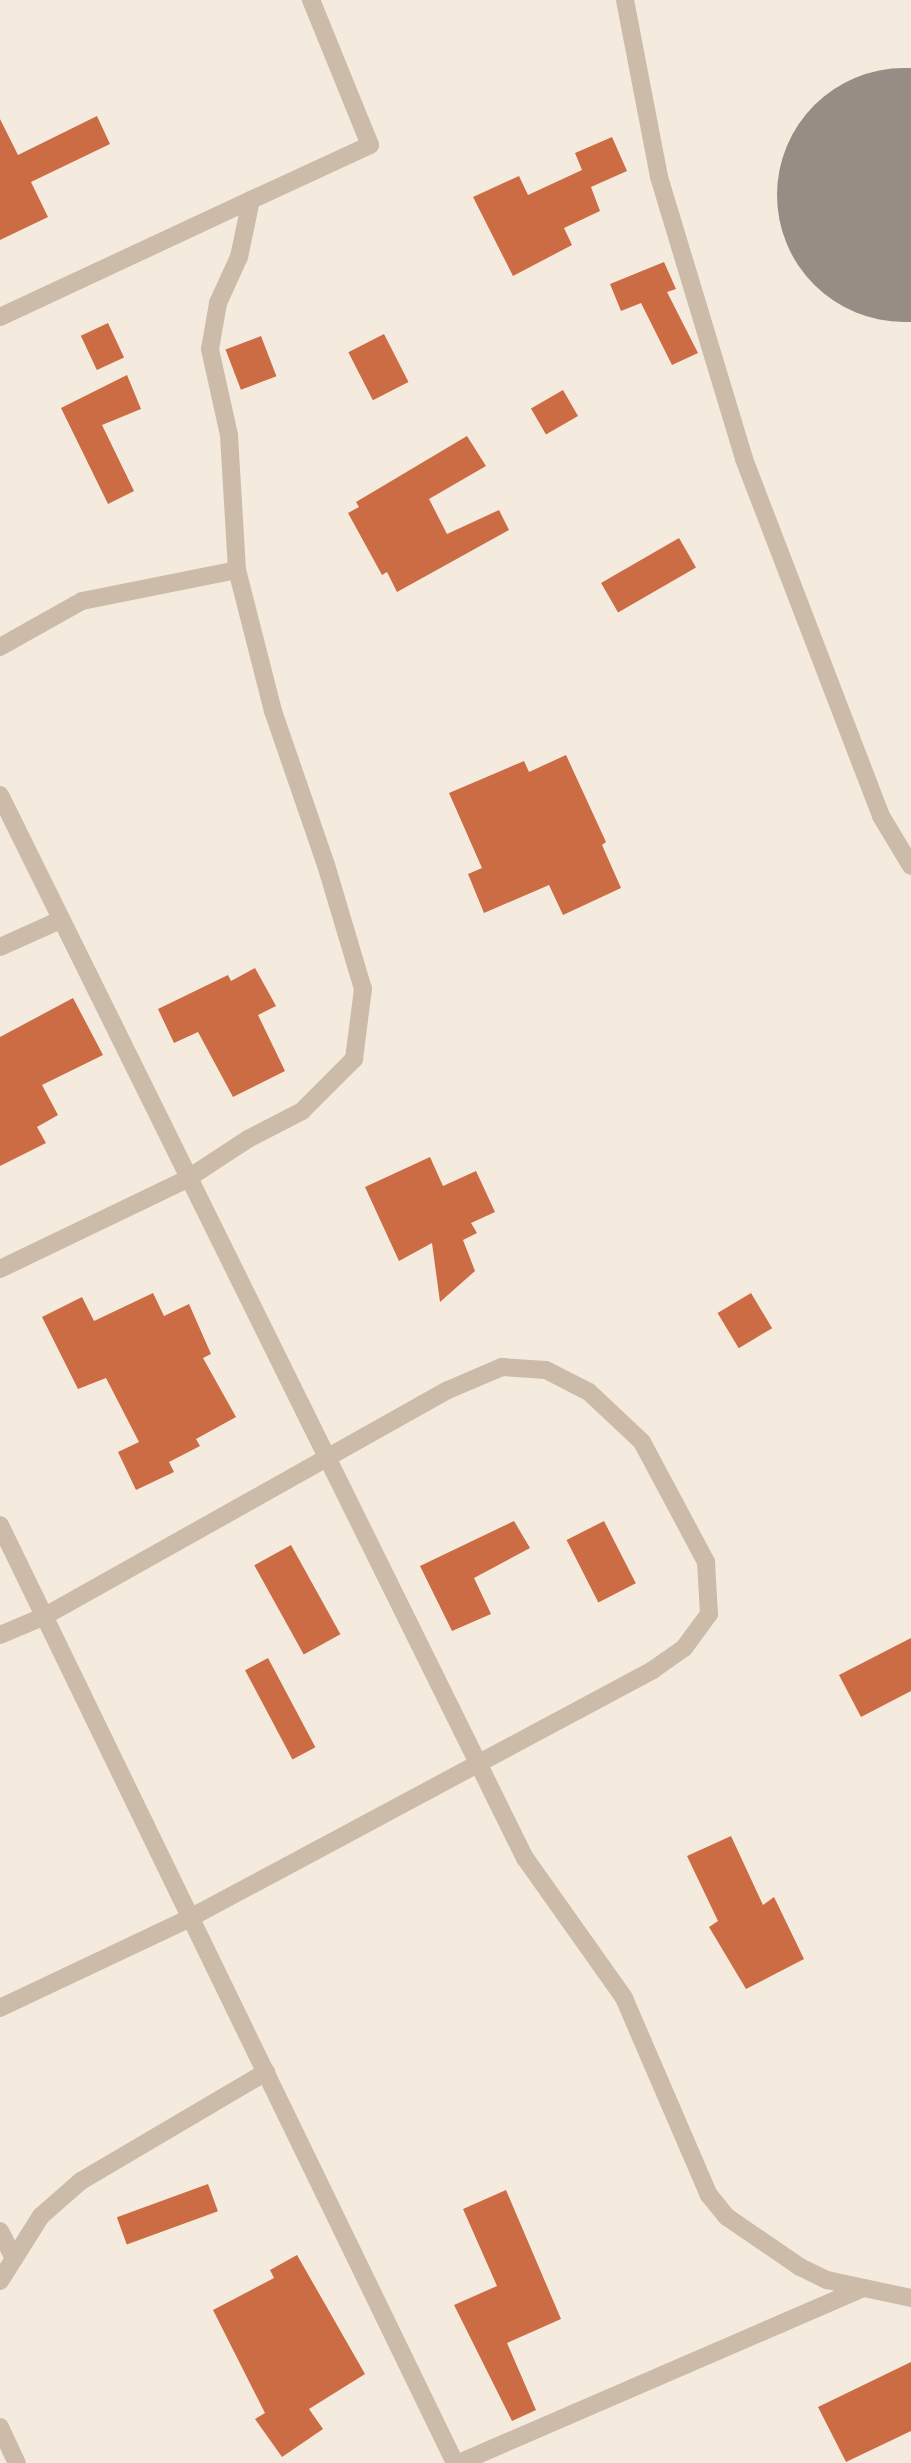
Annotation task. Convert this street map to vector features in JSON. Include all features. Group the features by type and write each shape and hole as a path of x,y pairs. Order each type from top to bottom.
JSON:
{"street":[{"path":"0,317 370,145 311,0"},
{"path":"625,0 659,177 744,459 881,816 911,866"},
{"path":"0,1269 187,1179 248,1139 302,1111 354,1059 363,989 272,711 237,570 229,435 210,349 218,303 239,257 251,200"},
{"path":"0,647 82,601 237,570"},
{"path":"0,795 324,1458 525,1858 624,1998 709,2195 727,2217 800,2267 827,2280 911,2298"},
{"path":"0,947 60,920"},
{"path":"0,1636 45,1616 448,1390 502,1367 546,1370 589,1392 642,1441 706,1562 709,1615 684,1648 479,1767 188,1919 0,2008"},
{"path":"0,1525 188,1919 266,2072 457,2463 863,2288"},
{"path":"0,2281 41,2216 81,2181 266,2072"},
{"path":"0,2231 13,2259"},
{"path":"0,2427 17,2463"}],"building":[{"path":"97,116 110,144 31,182 48,217 0,240 0,119 18,155"},
{"path":"612,137 627,171 591,187 600,211 564,228 572,245 513,276 473,197 519,176 528,195 582,170 575,153"},
{"path":"664,262 676,289 667,292 698,353 672,365 641,303 621,311 610,284"},
{"path":"108,323 124,357 97,370 81,336"},
{"path":"384,334 409,382 373,400 348,352"},
{"path":"261,336 276,376 241,390 226,350"},
{"path":"127,375 141,409 102,425 134,491 108,504 61,408"},
{"path":"563,390 578,416 546,434 531,408"},
{"path":"467,436 486,466 429,499 447,534 499,510 509,530 397,592 387,572 382,575 348,513 359,507 356,502"},
{"path":"679,538 696,567 618,612 601,583"},
{"path":"566,755 606,842 602,845 621,888 563,915 549,885 484,913 468,874 482,868 449,793 524,761 529,772"},
{"path":"255,968 276,1006 258,1015 285,1071 233,1097 198,1032 174,1043 158,1009 228,975 231,981"},
{"path":"73,998 103,1055 42,1085 58,1115 37,1127 46,1143 0,1166 0,1037"},
{"path":"430,1157 443,1186 476,1171 495,1212 471,1223 477,1233 463,1240 475,1271 440,1302 432,1243 399,1261 365,1187"},
{"path":"153,1293 164,1316 189,1304 211,1354 203,1358 236,1417 196,1439 200,1446 169,1462 174,1472 136,1490 118,1452 139,1442 106,1378 78,1389 42,1317 82,1297 94,1321"},
{"path":"751,1293 772,1328 739,1348 718,1313"},
{"path":"514,1521 530,1548 474,1578 491,1614 452,1631 420,1566"},
{"path":"604,1521 636,1583 598,1602 567,1540"},
{"path":"291,1545 340,1634 304,1655 254,1565"},
{"path":"911,1638 911,1691 861,1717 839,1675"},
{"path":"268,1658 315,1747 292,1759 245,1670"},
{"path":"731,1836 763,1905 774,1897 804,1959 746,1989 709,1927 718,1921 687,1856"},
{"path":"208,2184 218,2211 127,2244 117,2217"},
{"path":"506,2190 561,2319 507,2343 536,2410 512,2421 454,2305 497,2286 463,2209"},
{"path":"297,2255 365,2374 309,2409 323,2429 282,2457 255,2419 265,2413 213,2310 274,2278 270,2270"},
{"path":"911,2362 911,2431 846,2462 818,2407"}],"runway":[{"path":"904,195 911,195"}]}
